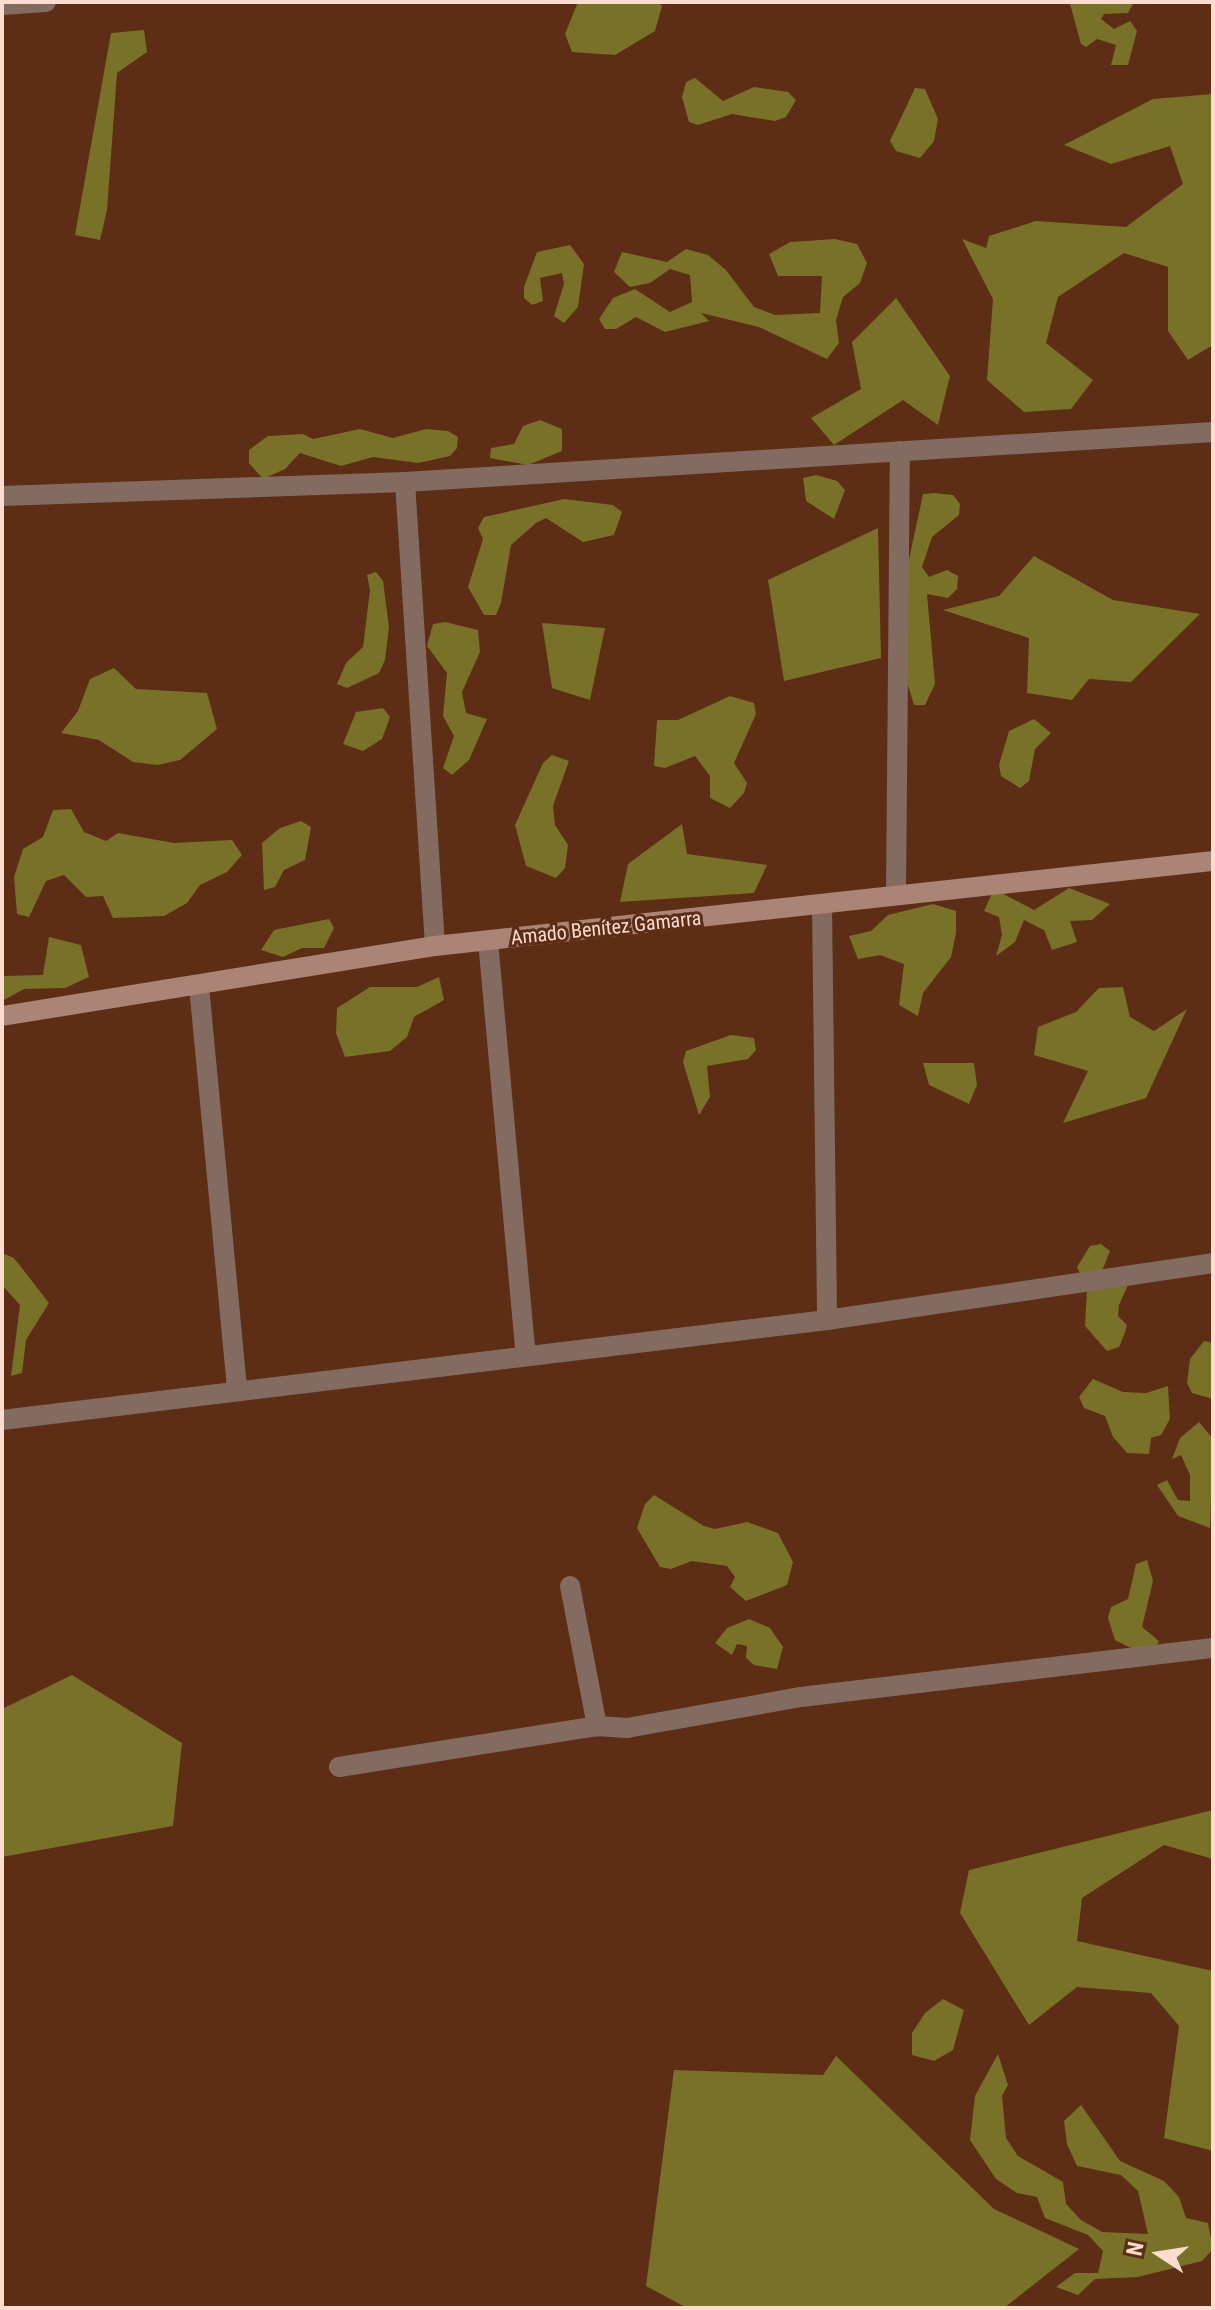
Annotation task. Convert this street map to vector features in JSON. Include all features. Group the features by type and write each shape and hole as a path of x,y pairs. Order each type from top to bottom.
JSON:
{"main road":[{"name":"Amado Benítez Gamarra","path":"2,1016 435,946 1213,861"}],"street":[{"path":"2,5 46,2"},
{"path":"2,496 405,482 1213,432"},
{"path":"896,895 900,451"},
{"path":"405,482 435,946"},
{"path":"822,904 827,1320"},
{"path":"488,941 526,1355"},
{"path":"199,986 237,1391"},
{"path":"2,1420 827,1320 1213,1263"},
{"path":"570,1586 597,1726"},
{"path":"339,1767 597,1726 627,1728 801,1697 1213,1648"}],"shaded area":[{"path":"578,2 658,2 662,6 655,31 615,55 572,52 565,34"},
{"path":"1044,2 1134,2 1128,13 1104,14 1101,19 1114,29 1130,21 1137,31 1128,65 1111,65 1116,45 1097,39 1086,47 1081,44 1070,4"},
{"path":"144,30 147,52 117,73 107,210 100,240 75,235 111,33"},
{"path":"695,78 723,101 754,87 788,92 796,100 786,117 775,121 732,114 698,125 689,122 682,97 686,82"},
{"path":"915,88 925,89 938,119 934,141 920,158 896,151 890,141"},
{"path":"1213,94 1213,345 1188,360 1168,331 1168,267 1124,253 1058,297 1046,343 1093,380 1071,409 1024,412 987,380 993,299 962,239 986,248 989,236 1036,221 1126,227 1183,184 1170,146 1111,164 1064,145 1153,99"},
{"path":"835,239 857,244 867,263 860,283 843,297 836,320 839,343 827,359 759,327 701,313 709,321 665,332 636,317 616,329 605,329 599,319 613,298 635,289 670,312 692,302 690,275 670,269 650,283 630,287 614,272 622,252 667,262 686,249 708,255 726,270 754,307 775,315 820,313 822,276 778,276 769,254 790,242"},
{"path":"570,245 584,264 578,307 564,323 554,316 564,284 562,273 540,278 543,301 532,305 524,298 524,287 537,252"},
{"path":"896,298 950,376 938,425 903,400 834,445 811,418 861,389 852,342"},
{"path":"540,420 562,429 562,451 528,465 490,458 491,448 514,444 523,426"},
{"path":"360,429 393,438 426,429 448,431 458,437 457,448 450,456 418,463 373,457 341,466 300,453 285,469 263,479 249,463 249,450 268,436 303,434 313,439"},
{"path":"816,475 837,481 845,490 834,519 806,501 803,478"},
{"path":"923,494 953,495 960,504 959,515 932,537 922,567 929,577 947,570 958,576 957,589 948,598 927,594 935,684 925,705 914,705 904,672 908,564"},
{"path":"564,499 613,505 622,512 614,535 583,542 546,518 536,523 511,545 501,603 496,615 484,615 468,587 483,539 478,528 484,517"},
{"path":"878,528 881,658 784,681 768,580"},
{"path":"1034,556 1113,600 1200,614 1131,682 1089,679 1072,700 1027,693 1029,638 943,610 999,596"},
{"path":"376,572 383,581 389,627 385,660 379,673 347,688 337,684 346,663 363,647 370,590 367,575"},
{"path":"445,622 478,630 480,652 462,692 466,713 487,719 469,760 452,775 443,768 454,736 443,716 447,673 427,646 433,624"},
{"path":"542,623 605,628 590,700 552,688"},
{"path":"114,668 136,689 207,693 217,729 180,760 158,765 133,762 99,740 61,733 78,711 90,679"},
{"path":"730,696 754,703 756,714 734,763 747,783 744,793 730,808 710,798 710,776 695,756 665,768 654,766 657,720 678,720"},
{"path":"383,708 390,717 382,739 363,751 343,744 356,712"},
{"path":"1034,719 1051,733 1035,749 1029,781 1020,788 1001,776 999,765 1009,731"},
{"path":"552,755 569,761 553,806 555,825 568,845 565,868 556,878 526,866 515,825 543,763"},
{"path":"71,809 84,832 106,841 118,833 174,843 232,840 242,855 227,872 200,885 187,903 164,916 113,918 103,896 86,897 64,875 46,881 29,917 17,914 14,877 23,849 43,837 53,810"},
{"path":"301,821 311,827 305,860 284,870 275,887 264,890 262,843 280,828"},
{"path":"682,824 687,854 767,865 754,893 620,902 628,864"},
{"path":"1069,888 1110,904 1092,920 1070,921 1077,942 1052,950 1044,930 1024,920 1015,942 996,956 1002,935 999,917 984,911 994,889 1034,910"},
{"path":"933,904 956,911 956,933 951,957 923,993 918,1016 899,1005 904,964 880,955 858,959 849,936 871,931 888,915"},
{"path":"329,919 334,928 324,948 302,948 283,957 261,950 274,930"},
{"path":"49,937 81,945 89,977 65,988 24,989 2,1001 2,976 43,975"},
{"path":"439,977 444,1000 414,1017 407,1037 390,1051 345,1057 336,1033 337,1008 370,987 417,987"},
{"path":"1123,987 1130,1017 1154,1031 1187,1009 1146,1098 1063,1123 1088,1071 1034,1055 1038,1027 1076,1012 1099,988"},
{"path":"731,1035 754,1038 756,1050 748,1059 707,1066 710,1097 699,1115 683,1062 686,1051"},
{"path":"923,1063 974,1063 977,1085 969,1104 929,1085"},
{"path":"1101,1244 1110,1251 1102,1271 1128,1285 1119,1305 1118,1316 1127,1325 1124,1335 1119,1347 1107,1351 1085,1326 1087,1289 1077,1267 1090,1246"},
{"path":"2,1253 14,1258 49,1303 26,1340 22,1373 11,1376 20,1305 2,1285"},
{"path":"1204,1341 1213,1343 1213,1399 1192,1393 1187,1383 1190,1359"},
{"path":"1093,1379 1123,1392 1146,1393 1168,1386 1170,1419 1161,1435 1151,1438 1149,1454 1127,1453 1113,1437 1105,1416 1084,1408 1079,1397"},
{"path":"1199,1422 1213,1439 1210,1528 1178,1516 1157,1485 1167,1480 1178,1500 1190,1501 1190,1475 1181,1455 1172,1459 1180,1438"},
{"path":"654,1495 704,1526 715,1529 747,1522 778,1533 793,1562 787,1585 746,1601 730,1587 735,1577 727,1566 692,1561 671,1569 660,1567 637,1528 645,1504"},
{"path":"1147,1560 1153,1581 1142,1627 1159,1641 1154,1651 1143,1654 1115,1640 1108,1618 1111,1607 1128,1599 1136,1564"},
{"path":"749,1619 770,1628 783,1647 777,1669 754,1665 746,1658 747,1646 737,1644 732,1655 715,1643 727,1628"},
{"path":"72,1675 182,1743 173,1826 2,1857 2,1709"},
{"path":"1213,1810 1213,1859 1164,1845 1082,1898 1077,1941 1213,1971 1213,2151 1164,2138 1179,2026 1151,1993 1077,1987 1029,2025 960,1913 969,1870"},
{"path":"943,1999 964,2010 953,2050 934,2061 912,2055 912,2033 925,2013"},
{"path":"998,2054 1008,2085 1002,2096 1006,2138 1018,2156 1063,2182 1066,2204 1081,2220 1102,2232 1148,2234 1138,2191 1121,2175 1077,2166 1067,2144 1064,2121 1081,2105 1120,2161 1164,2181 1179,2197 1186,2218 1208,2223 1213,2249 1202,2261 1138,2277 1095,2279 1078,2295 1056,2287 1075,2273 1098,2273 1103,2251 1088,2235 1045,2218 1037,2197 1017,2193 996,2179 970,2140 975,2096"},
{"path":"836,2056 994,2209 1079,2249 1004,2308 687,2308 646,2286 674,2070 823,2075"}]}
